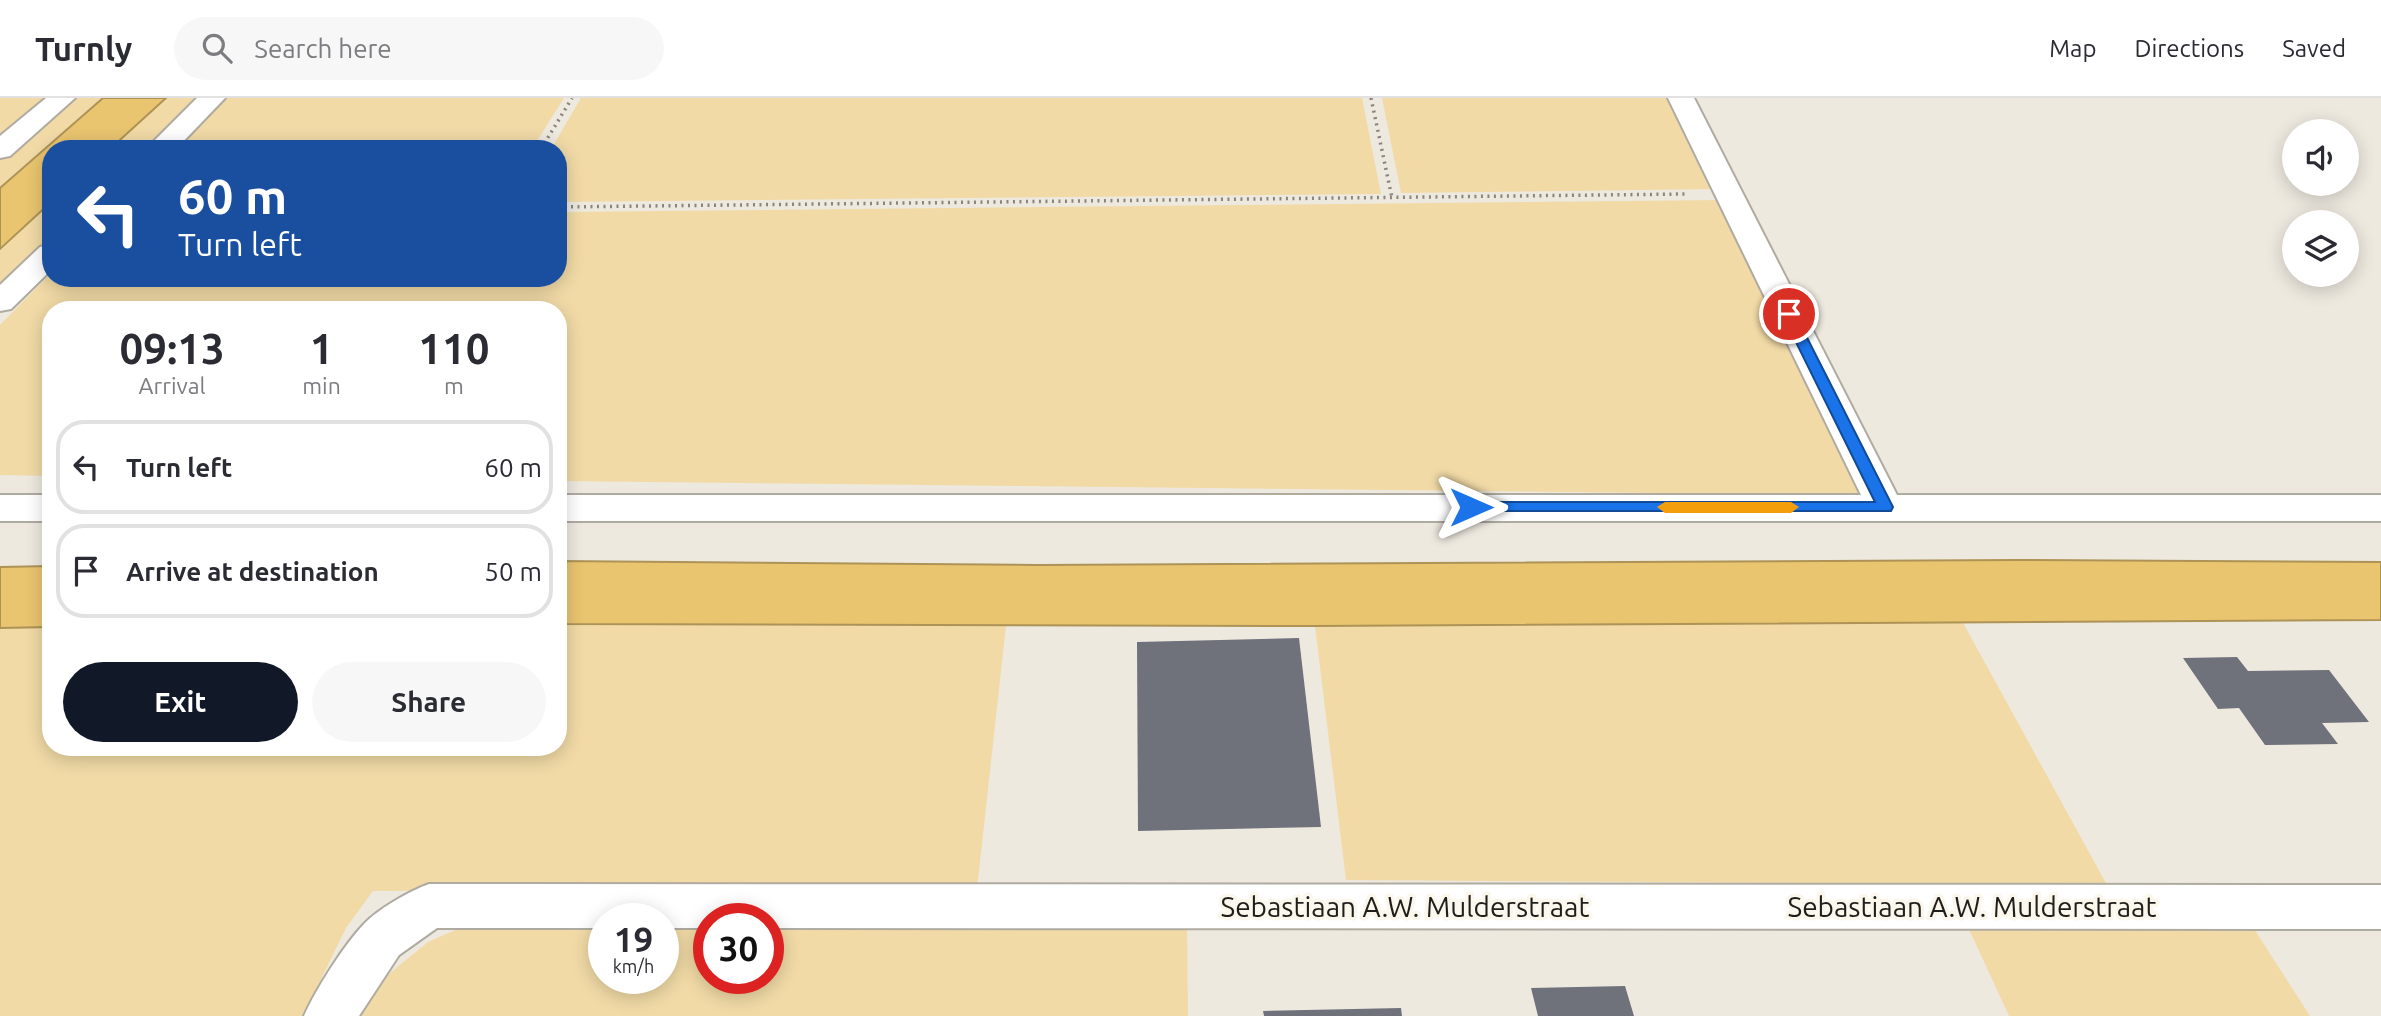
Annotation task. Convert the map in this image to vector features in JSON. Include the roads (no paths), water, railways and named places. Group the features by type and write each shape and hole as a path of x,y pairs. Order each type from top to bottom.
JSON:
{"street":[{"path":"0,150 62,98"},
{"path":"169,140 212,98"},
{"path":"1681,98 1885,507"},
{"path":"0,302 42,262"},
{"path":"0,508 42,508"},
{"path":"567,508 2381,508"},
{"name":"Sebastiaan A.W. Mulderstraat","path":"330,1016 382,939 429,906 2381,907"}]}
